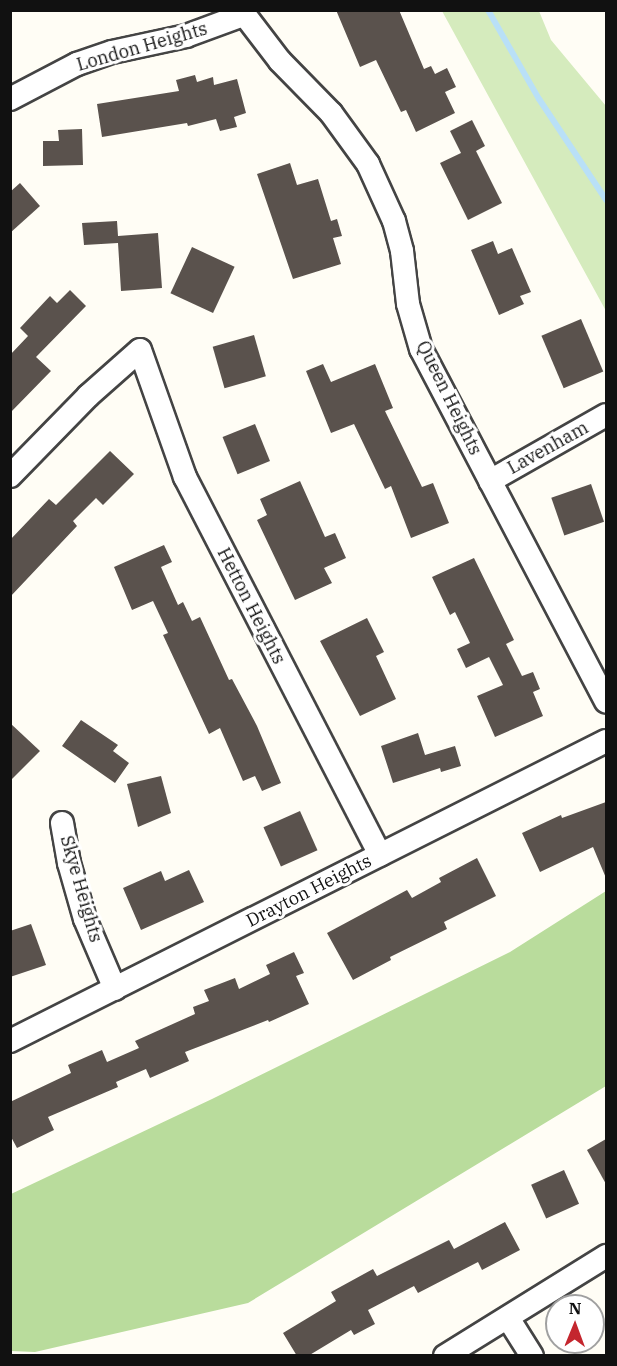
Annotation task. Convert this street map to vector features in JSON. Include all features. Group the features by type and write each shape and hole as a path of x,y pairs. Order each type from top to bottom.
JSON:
{"street":[{"name":"London Heights","path":"10,99 77,64 112,52 186,36 242,13"},
{"name":"Queen Heights","path":"242,13 280,61 331,113 368,164 394,221 402,251 408,304 421,349 606,701"},
{"name":"Hetton Heights","path":"10,476 88,396 140,350 185,477 380,855"},
{"name":"Lavenham","path":"490,481 606,415"},
{"name":"Drayton Heights","path":"10,1041 606,741"},
{"name":"Skye Heights","path":"62,823 69,863 85,919 115,989"},
{"path":"445,1356 606,1256"},
{"path":"508,1318 532,1356"}],"green space":[{"path":"442,11 539,11 551,40 606,106 606,311"},
{"path":"606,891 606,1086 248,1303 35,1352 11,1351 11,1194 212,1099 510,952"}],"building":[{"path":"336,10 399,10 424,69 431,66 435,74 447,68 456,87 445,92 455,113 416,132 406,110 401,112 376,60 360,67"},
{"path":"195,75 197,82 213,77 214,85 237,79 246,113 234,117 237,127 220,131 216,119 188,126 187,123 102,137 97,104 179,91 176,80"},
{"path":"472,120 485,146 476,151 502,203 468,220 440,163 461,153 450,131"},
{"path":"82,129 83,165 43,166 43,141 59,141 58,130"},
{"path":"290,163 297,185 318,179 331,221 337,219 342,236 333,238 341,264 293,279 257,174"},
{"path":"20,183 40,206 10,233 10,192"},
{"path":"117,221 118,236 158,233 162,288 121,291 118,243 84,245 82,223"},
{"path":"493,241 498,254 512,248 531,292 520,296 524,304 499,315 471,250"},
{"path":"192,247 235,267 213,313 170,293"},
{"path":"70,290 86,306 36,357 51,371 10,413 10,355 28,336 20,328 50,296 57,303"},
{"path":"581,319 603,371 564,388 541,336"},
{"path":"254,335 266,376 225,388 213,347"},
{"path":"323,364 331,382 375,364 393,408 385,411 422,487 433,483 449,523 411,538 391,486 385,489 354,424 331,433 306,371"},
{"path":"255,424 270,461 238,474 223,437"},
{"path":"110,451 134,474 103,505 96,498 73,521 77,526 10,597 10,540 49,499 56,505"},
{"path":"300,481 325,537 335,533 346,558 324,568 332,583 295,600 257,520 267,515 260,499"},
{"path":"591,484 604,522 564,535 551,498"},
{"path":"164,545 172,562 161,567 178,605 183,602 192,621 200,617 229,680 232,679 257,726 281,783 262,791 255,776 243,781 220,728 209,734 163,635 168,633 153,601 132,610 114,567"},
{"path":"474,558 514,640 506,644 522,676 533,672 540,689 533,692 543,716 495,737 477,696 503,685 489,657 466,668 457,649 470,643 455,612 450,615 432,577"},
{"path":"367,618 384,652 376,656 396,699 360,716 320,641"},
{"path":"81,720 118,745 113,751 129,763 115,783 62,746"},
{"path":"10,723 40,751 10,781"},
{"path":"418,733 425,755 455,746 461,766 441,772 440,768 393,783 381,746"},
{"path":"161,776 171,813 138,827 127,784"},
{"path":"606,802 606,878 593,847 540,872 522,833 561,815 562,818"},
{"path":"300,811 317,850 281,867 263,827"},
{"path":"477,858 496,896 444,922 447,929 390,957 391,960 353,980 327,933 407,890 412,898 441,882 439,878"},
{"path":"189,870 204,902 141,930 123,888 161,871 165,881"},
{"path":"31,924 46,965 10,977 10,931"},
{"path":"294,952 304,973 296,976 309,1004 269,1022 268,1020 185,1052 189,1061 150,1078 146,1069 116,1082 118,1087 48,1117 54,1130 17,1148 10,1135 10,1102 71,1073 68,1065 102,1050 107,1062 139,1048 135,1041 195,1014 193,1007 209,1001 204,990 235,978 239,989 270,974 266,965"},
{"path":"606,1139 606,1184 587,1150"},
{"path":"564,1170 579,1204 546,1218 531,1185"},
{"path":"505,1222 520,1250 482,1270 478,1262 418,1293 414,1286 368,1310 375,1324 354,1335 351,1330 308,1356 297,1356 283,1333 336,1301 331,1292 373,1269 377,1276 449,1240 454,1249"}],"waterway":[{"path":"488,10 539,99 606,200"}]}
